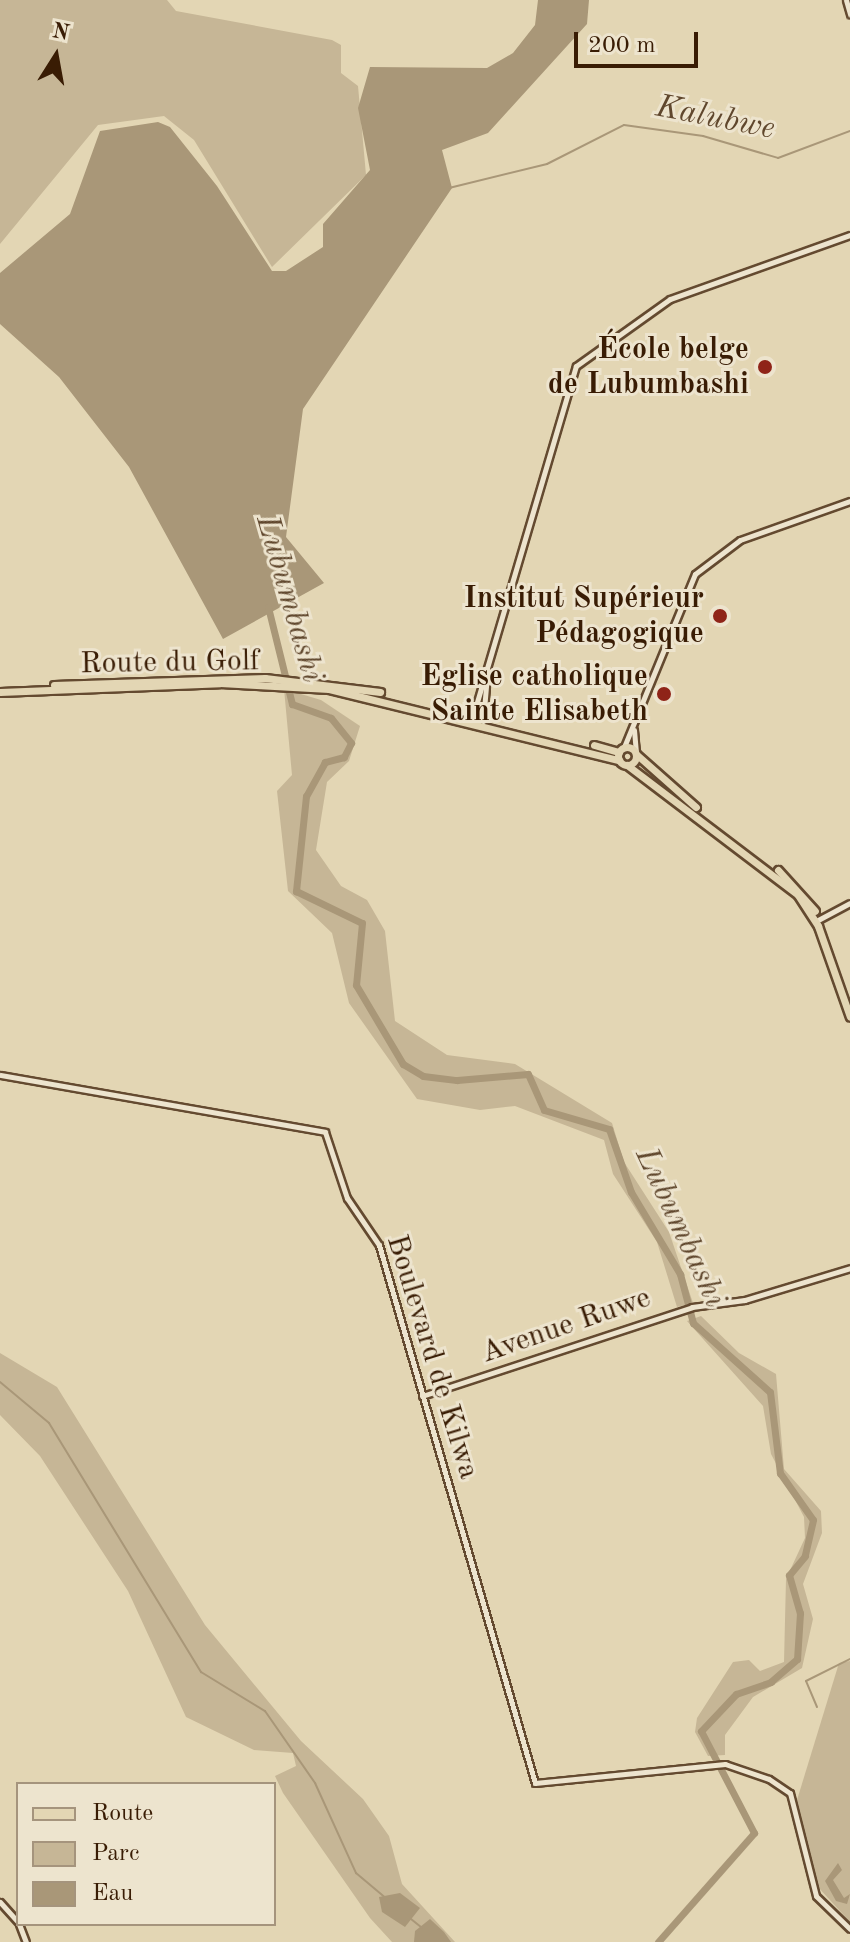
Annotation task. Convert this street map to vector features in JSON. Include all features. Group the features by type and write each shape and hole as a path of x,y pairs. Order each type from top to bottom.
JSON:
{"main road":[{"name":"Route du Golf","path":"0,690 285,682 473,716 622,756"},
{"path":"622,756 636,753"},
{"path":"622,756 636,753"},
{"path":"636,753 699,812"},
{"path":"622,756 699,812 792,888 818,920 850,1003"},
{"path":"818,920 850,1017"}],"street":[{"path":"846,0 850,14"},
{"path":"473,716 486,685 566,384 583,358 655,306 850,235"},
{"path":"622,756 675,608 695,574 740,540 850,501"},
{"path":"483,719 486,685"},
{"path":"634,728 636,753"},
{"path":"818,920 850,903"},
{"name":"Boulevard de Kilwa","path":"0,1075 320,1128 332,1142 350,1204 379,1245 535,1783 725,1764 790,1793 810,1885 850,1929"},
{"name":"Avenue Ruwe","path":"422,1396 678,1311 745,1300 850,1268"},
{"path":"0,1902 16,1921"}],"green space":[{"path":"0,0 167,0 176,11 332,40 341,45 341,73 358,86 366,175 272,267 194,140 164,116 98,125 0,244"},
{"path":"284,689 321,700 360,726 349,761 327,782 316,850 341,886 367,900 385,931 395,1021 447,1055 515,1064 612,1123 624,1162 669,1232 693,1303 677,1307 657,1242 613,1174 604,1140 515,1106 480,1110 417,1099 349,1003 332,933 288,891 277,791 292,775"},
{"path":"701,1316 739,1353 776,1374 784,1469 821,1511 822,1533 803,1584 813,1619 802,1668 753,1697 725,1735 725,1755 708,1756 695,1732 697,1718 733,1662 749,1660 760,1671 784,1662 786,1579 805,1538 804,1517 771,1454 763,1406 687,1321"},
{"path":"0,1353 57,1387 205,1625 301,1741 363,1799 389,1836 402,1884 455,1942 392,1942 370,1918 283,1793 275,1776 296,1766 293,1753 254,1750 186,1717 128,1591 40,1456 0,1415"},
{"path":"850,1661 850,1922 818,1887 797,1800 839,1663"}],"water":[{"path":"538,0 589,0 587,24 488,133 442,150 452,188 303,409 286,537 324,583 223,639 129,467 59,377 0,324 0,273 70,214 100,131 158,122 170,127 217,186 272,271 286,271 323,247 323,224 370,170 358,108 370,67 487,68 513,53 535,25"},
{"path":"838,1863 842,1870 833,1880 844,1898 850,1894 847,1904 836,1901 825,1881"},
{"path":"400,1893 420,1908 405,1927 382,1912 379,1897"},
{"path":"430,1919 451,1942 414,1942 415,1931"}],"waterway":[{"name":"Kalubwe","path":"449,188 547,164 624,125 703,136 778,158 850,131"},
{"name":"Lubumbashi","path":"268,607 292,704 331,718 351,743 344,757 325,762 306,796 296,891 362,923 356,985 403,1064 423,1076 457,1080 528,1074 544,1110 609,1129 631,1192 680,1274 693,1323 770,1392 780,1473 813,1520 805,1556 789,1575 800,1613 797,1659 771,1682 736,1694 701,1731 754,1833 658,1942"},
{"path":"0,1382 49,1423 201,1672 265,1711 315,1783 356,1873 385,1897"},
{"path":"817,1707 806,1681 850,1659"},
{"path":"411,1919 422,1928"}],"place":[{"name":"École belge de Lubumbashi","path":"765,367"},
{"name":"Institut Supérieur Pédagogique","path":"720,616"},
{"name":"Eglise catholique Sainte Elisabeth","path":"664,694"}]}
